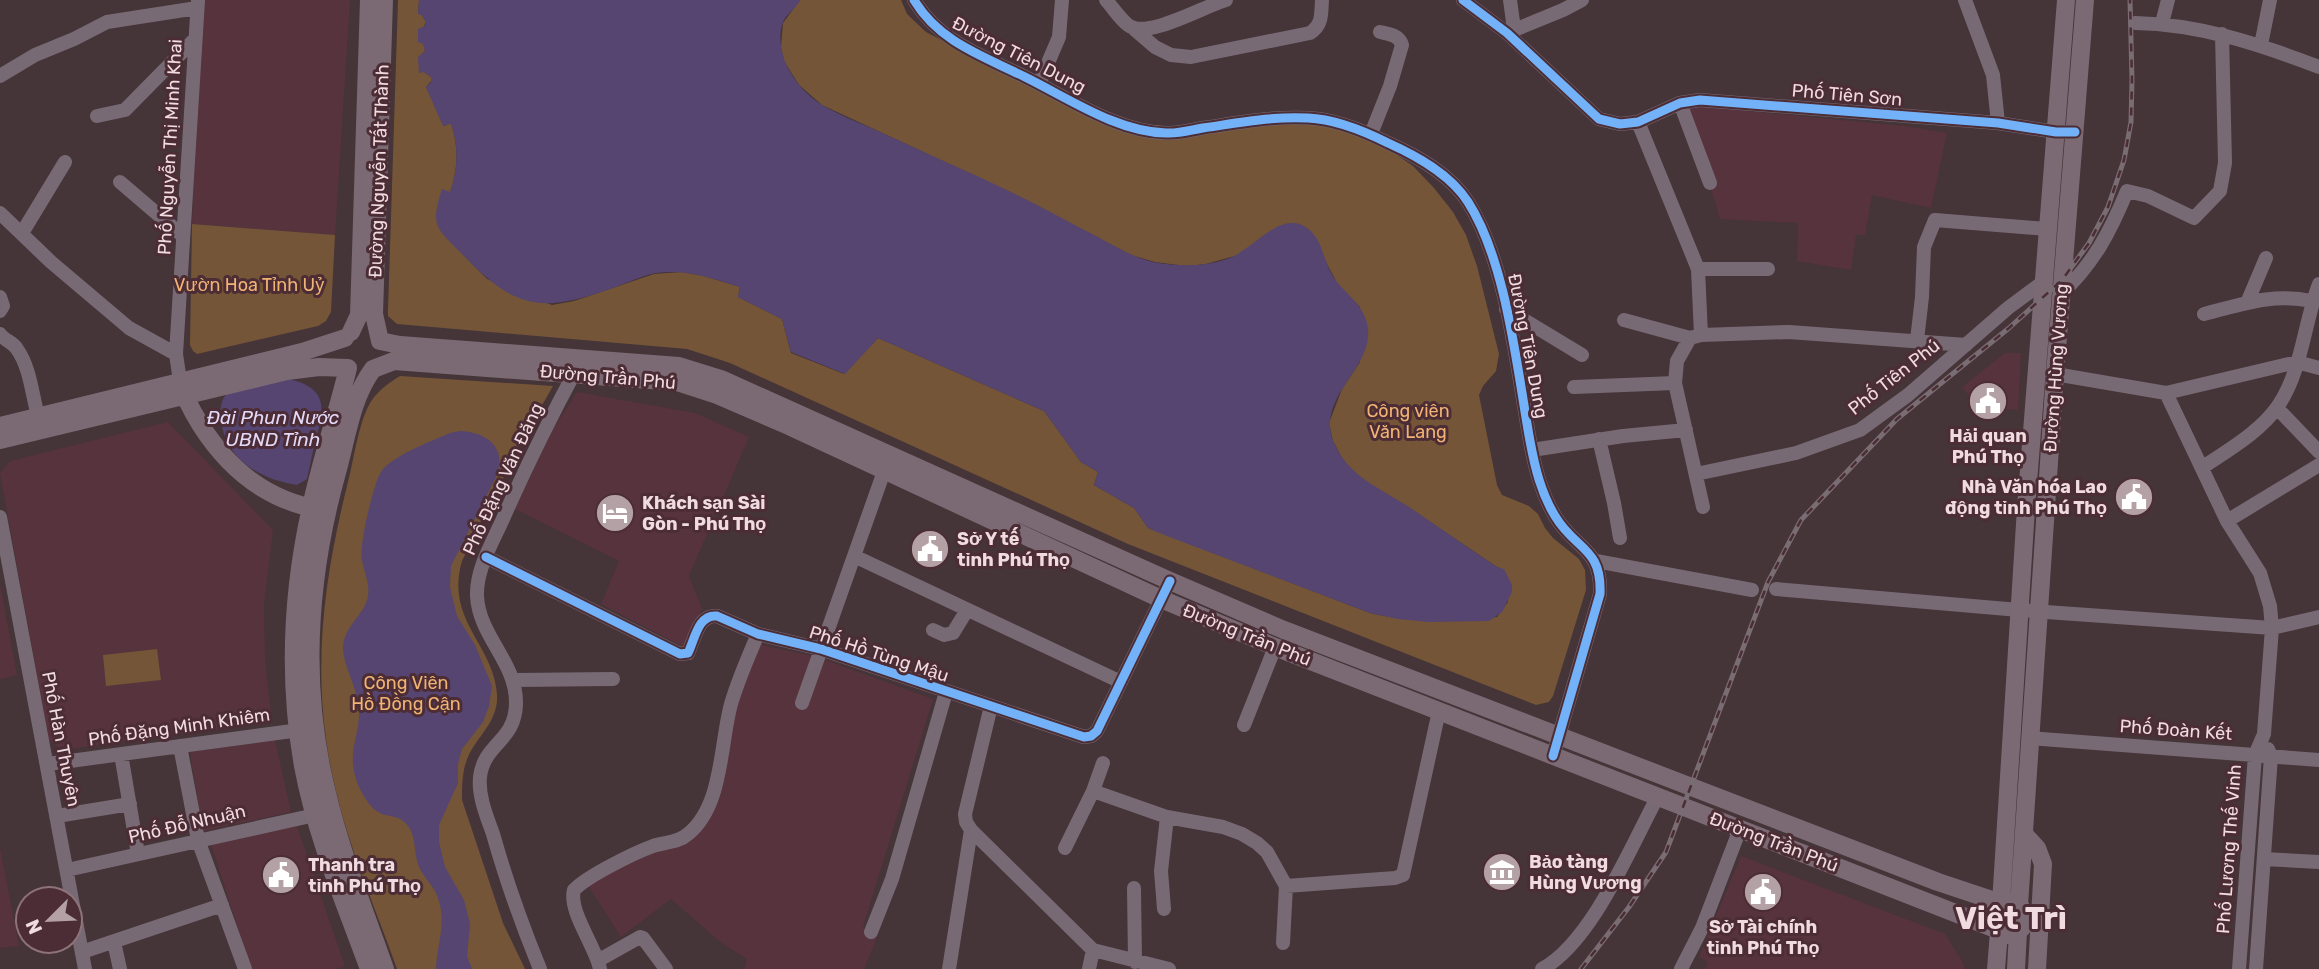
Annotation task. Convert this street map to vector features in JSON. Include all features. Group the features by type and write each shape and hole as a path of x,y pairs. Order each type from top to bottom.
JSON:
{"main road":[{"name":"Đường Nguyễn Tất Thành","path":"348,335 359,315 369,0"},
{"name":"Đường Nguyễn Tất Thành","path":"380,341 374,314 384,0"},
{"name":"Đường Hùng Vương","path":"2010,904 2019,610 2066,0"},
{"name":"Đường Hùng Vương","path":"2010,904 2024,834 2055,374 2085,0"},
{"path":"0,440 302,352 359,330 368,331 380,341 382,357 357,399 318,510"},
{"path":"348,335 340,353 348,368 318,510 303,766 315,815 374,968"},
{"name":"Đường Trần Phú","path":"380,341 579,366 677,382 694,378 789,426 887,462 1284,630 1926,878 2010,904"},
{"name":"Đường Trần Phú","path":"373,369 396,361 579,366"},
{"path":"0,426 182,387 299,369 348,368 360,372 373,369"},
{"path":"182,387 213,443 244,477 271,495 318,510"},
{"name":"Đường Trần Phú","path":"887,462 1161,599 1275,647 1997,930"},
{"path":"307,729 321,765 374,968"},
{"path":"2024,834 2037,848 2043,864 2037,969"},
{"path":"2010,904 2024,911 2026,919 2018,932 2008,935 1997,930 1992,923 1992,914 1995,908 2010,904"},
{"path":"1996,969 1997,930"},
{"path":"2016,969 2018,932"}],"street":[{"name":"Đường Tiên Dung","path":"914,0 928,21 946,37 1107,118 1166,133 1246,121 1309,118 1371,134 1429,164 1468,201 1490,250 1506,309 1540,485 1556,519 1596,561"},
{"path":"1039,84 1059,37 1062,0"},
{"path":"1107,0 1126,24 1155,47 1171,55 1191,57 1310,33 1317,29 1321,20 1322,0"},
{"path":"1134,29 1148,29 1165,24 1226,0"},
{"path":"1463,0 1511,31"},
{"path":"1510,0 1511,31"},
{"path":"1511,31 1582,0"},
{"path":"1965,0 1993,75 1998,123"},
{"path":"2162,23 2168,0"},
{"path":"2261,45 2270,0"},
{"path":"0,76 35,55 107,22 197,4"},
{"name":"Phố Nguyễn Thị Minh Khai","path":"182,387 176,354 197,4"},
{"path":"2135,23 2162,23 2222,34 2319,66"},
{"name":"Phố Tiên Sơn","path":"1511,31 1600,119 1620,124 1638,122 1680,103 1700,100 1998,123 2056,132 2075,132"},
{"path":"1371,134 1390,86 1402,45 1395,35 1380,32"},
{"path":"2061,294 2084,273 2098,253 2127,191 2148,196 2194,218 2220,191 2225,163 2222,34"},
{"path":"97,116 125,110 195,40"},
{"path":"1680,103 1710,183"},
{"path":"1638,122 1698,269 1696,336 1676,361 1675,383 1703,507"},
{"path":"22,233 65,162"},
{"path":"121,182 183,236"},
{"path":"1917,340 1924,247 1935,220 1940,218 2047,229"},
{"path":"3,220 22,233 129,328 176,354"},
{"path":"2247,303 2266,258"},
{"path":"1698,269 1768,270"},
{"path":"1966,345 2043,282"},
{"path":"2203,467 2235,445 2277,408 2297,362 2312,301 2319,284"},
{"path":"0,297 3,306 0,311"},
{"path":"2204,314 2275,297 2312,301"},
{"path":"1506,309 1582,355"},
{"name":"Phố Tiên Phú","path":"1624,320 1696,336 1789,332 1966,345"},
{"path":"0,334 15,344 23,358 38,416"},
{"name":"Phố Tiên Phú","path":"1696,474 1796,453 1860,430 1908,395 1966,345"},
{"path":"2055,374 2166,393 2297,362 2319,368"},
{"name":"Phố Đặng Văn Đăng","path":"515,680 486,630 477,594 486,557 542,433 579,366"},
{"path":"1574,387 1675,383"},
{"name":"Phố Lương Thế Vinh","path":"2166,393 2227,521 2260,573 2270,606 2272,628 2263,734 2255,755 2239,969"},
{"path":"2277,408 2319,452"},
{"path":"1532,450 1599,439 1686,430"},
{"path":"1599,439 1620,538"},
{"path":"802,703 887,462"},
{"path":"2227,521 2319,465"},
{"name":"Phố Hàn Thuyên","path":"0,517 70,885"},
{"path":"854,555 1121,682"},
{"name":"Phố Hồ Tùng Mậu","path":"486,557 680,654 688,653 704,619 712,615 758,635 821,649 1084,737 1097,731 1170,581"},
{"path":"1553,756 1600,594 1601,579 1596,561 1752,590"},
{"path":"1776,589 2038,612 2272,628 2319,617"},
{"path":"933,630 944,635 953,633 967,610"},
{"path":"666,969 640,937 599,965 573,901 574,890 585,881 644,850 678,841 692,830 708,806 717,782 731,704 758,635"},
{"path":"1244,725 1275,647"},
{"path":"540,969 513,900 480,788 484,762 511,730 515,718 515,680 613,679"},
{"path":"871,932 892,879 946,692"},
{"path":"990,706 965,814 971,831 1093,950 1169,969"},
{"path":"1286,886 1395,878 1403,875 1439,711"},
{"name":"Phố Đặng Minh Khiêm","path":"48,764 307,729"},
{"name":"Phố Lương Thế Vinh","path":"2256,969 2271,756 2263,734"},
{"name":"Phố Đoàn Kết","path":"2030,738 2319,760"},
{"path":"180,746 198,840 245,969"},
{"path":"121,754 138,854"},
{"path":"1065,848 1103,764"},
{"path":"1093,791 1167,817 1214,824 1242,834 1267,852 1286,886 1283,943"},
{"path":"1542,969 1559,957 1596,912 1658,796"},
{"path":"57,816 130,804"},
{"name":"Phố Đỗ Nhuận","path":"67,870 315,815"},
{"path":"1164,909 1161,872 1167,817"},
{"path":"1681,969 1702,928 1740,829"},
{"path":"949,969 971,831"},
{"path":"2263,859 2319,862"},
{"path":"1134,888 1135,962"},
{"path":"84,951 222,905"},
{"path":"114,942 120,969"},
{"path":"1089,969 1093,950"}],"shaded area":[{"path":"200,0 350,0 335,235 192,224"},
{"path":"1705,107 1904,126 1947,133 1931,208 1872,195 1865,235 1856,235 1851,270 1797,261 1798,223 1720,219 1687,109"},
{"path":"2005,353 2021,353 2018,410 1978,407 1962,387"},
{"path":"577,392 695,413 749,437 689,576 702,609 684,647 601,604 619,561 515,509 551,432"},
{"path":"168,422 273,530 264,603 265,661 272,722 61,750 49,740 0,473 10,461"},
{"path":"0,584 17,675 0,679"},
{"path":"758,644 817,657 933,699 863,927 878,935 864,969 744,969 747,959 719,941 671,899 621,937 587,884 697,830"},
{"path":"275,740 291,812 203,831 190,752"},
{"path":"297,826 345,966 337,969 251,969 211,844"},
{"path":"0,848 14,920 14,947 0,948"},
{"path":"1741,856 1945,934 1965,969 1705,969 1708,962 1699,957"}],"green space":[{"name":"Công viên Văn Lang","path":"398,0 419,0 418,13 426,22 422,34 425,51 420,56 424,72 431,77 426,87 444,126 451,123 454,132 457,158 455,175 450,193 442,190 446,237 487,279 552,305 574,301 654,274 682,272 740,287 738,297 782,319 791,353 844,374 878,338 1044,411 1081,462 1098,472 1094,485 1134,508 1148,528 1370,613 1418,620 1497,617 1508,602 1504,570 1354,473 1333,441 1329,423 1342,389 1360,362 1360,307 1338,285 1324,258 1261,239 1238,255 1206,264 1186,266 1155,262 1131,255 1016,195 822,105 799,85 784,61 781,47 783,23 800,0 901,0 907,14 926,32 993,67 1134,130 1277,118 1335,127 1384,146 1413,166 1453,212 1466,235 1477,266 1499,354 1496,371 1479,395 1497,485 1502,495 1529,506 1538,514 1553,538 1579,559 1585,570 1586,590 1553,696 1549,702 1536,705 1128,544 730,363 687,349 397,324 388,316 388,310"},
{"name":"Vườn Hoa Tỉnh Uỷ","path":"192,224 335,235 331,312 326,321 318,326 197,354 190,345"},
{"name":"Công Viên Hồ Đồng Cận","path":"400,376 553,386 520,444 462,561 458,582 465,616 494,676 497,694 495,712 466,762 462,800 503,923 525,969 397,969 355,856 335,787 327,748 321,671 322,634 331,559 357,440 367,408 385,386"},
{"path":"157,649 161,680 106,686 103,655"}],"water":[{"path":"419,0 800,0 783,22 781,47 792,75 815,100 841,115 1017,195 1134,256 1166,264 1208,264 1234,256 1282,225 1302,225 1313,233 1334,278 1359,307 1366,320 1368,336 1364,352 1332,410 1330,426 1340,455 1366,481 1504,569 1512,585 1512,592 1502,612 1489,621 1429,622 1370,613 1148,528 1134,508 1094,485 1098,472 1081,462 1044,411 878,338 845,374 791,352 782,319 738,297 740,287 699,275 667,272 650,274 585,297 546,303 529,301 497,286 446,238 436,219 442,189 450,192 455,175 456,150 451,124 443,126 426,87 431,82 431,77 424,72 419,73 418,57 425,51 423,44 418,42 418,29 425,26 426,22 422,15 418,14"},
{"name":"Đài Phun Nước UBND Tỉnh","path":"289,379 312,389 318,395 322,411 307,479 297,485 270,478 247,465 230,446 224,434 221,417 223,400 231,392"},
{"path":"460,431 486,438 497,450 499,458 496,477 451,566 450,587 457,616 475,645 492,686 483,722 462,749 458,764 458,783 439,825 439,842 445,867 464,900 470,924 467,956 472,969 436,969 441,911 435,891 418,864 411,830 400,819 375,810 357,782 353,753 359,709 343,648 347,633 368,596 368,582 362,560 363,542 371,502 381,472 393,460 412,449"}],"railway":[{"path":"1581,969 1629,907 1666,852 1768,582 1801,520 1897,419 2009,328 2062,280 2089,243 2108,207 2124,160 2131,122 2130,0"}],"cycle path":[{"path":"914,0 936,27 963,46 1093,112 1129,127 1171,133 1269,119 1308,118 1329,121 1359,130 1410,154 1442,174 1461,192 1481,227 1501,286 1536,471 1542,489 1555,516 1592,558 1599,579 1600,594 1553,756"},
{"path":"1463,0 1507,33 1599,119 1620,124 1638,122 1680,103 1700,100 1998,123 2056,132 2075,132"},
{"path":"486,557 680,654 688,653 701,623 711,616 717,616 758,634 821,649 1084,737 1097,731 1170,581"}],"place":[{"name":"Hải quan Phú Thọ","path":"1988,401"},
{"name":"Nhà Văn hóa Lao động tỉnh Phú Thọ","path":"2134,497"},
{"name":"Khách sạn Sài Gòn - Phú Thọ","path":"615,513"},
{"name":"Sở Y tế tỉnh Phú Thọ","path":"930,549"},
{"name":"Bảo tàng Hùng Vương","path":"1502,872"},
{"name":"Thanh tra tỉnh Phú Thọ","path":"281,875"},
{"name":"Sở Tài chính tỉnh Phú Thọ","path":"1763,892"}],"district":[{"name":"Việt Trì","path":"2011,918"}]}
